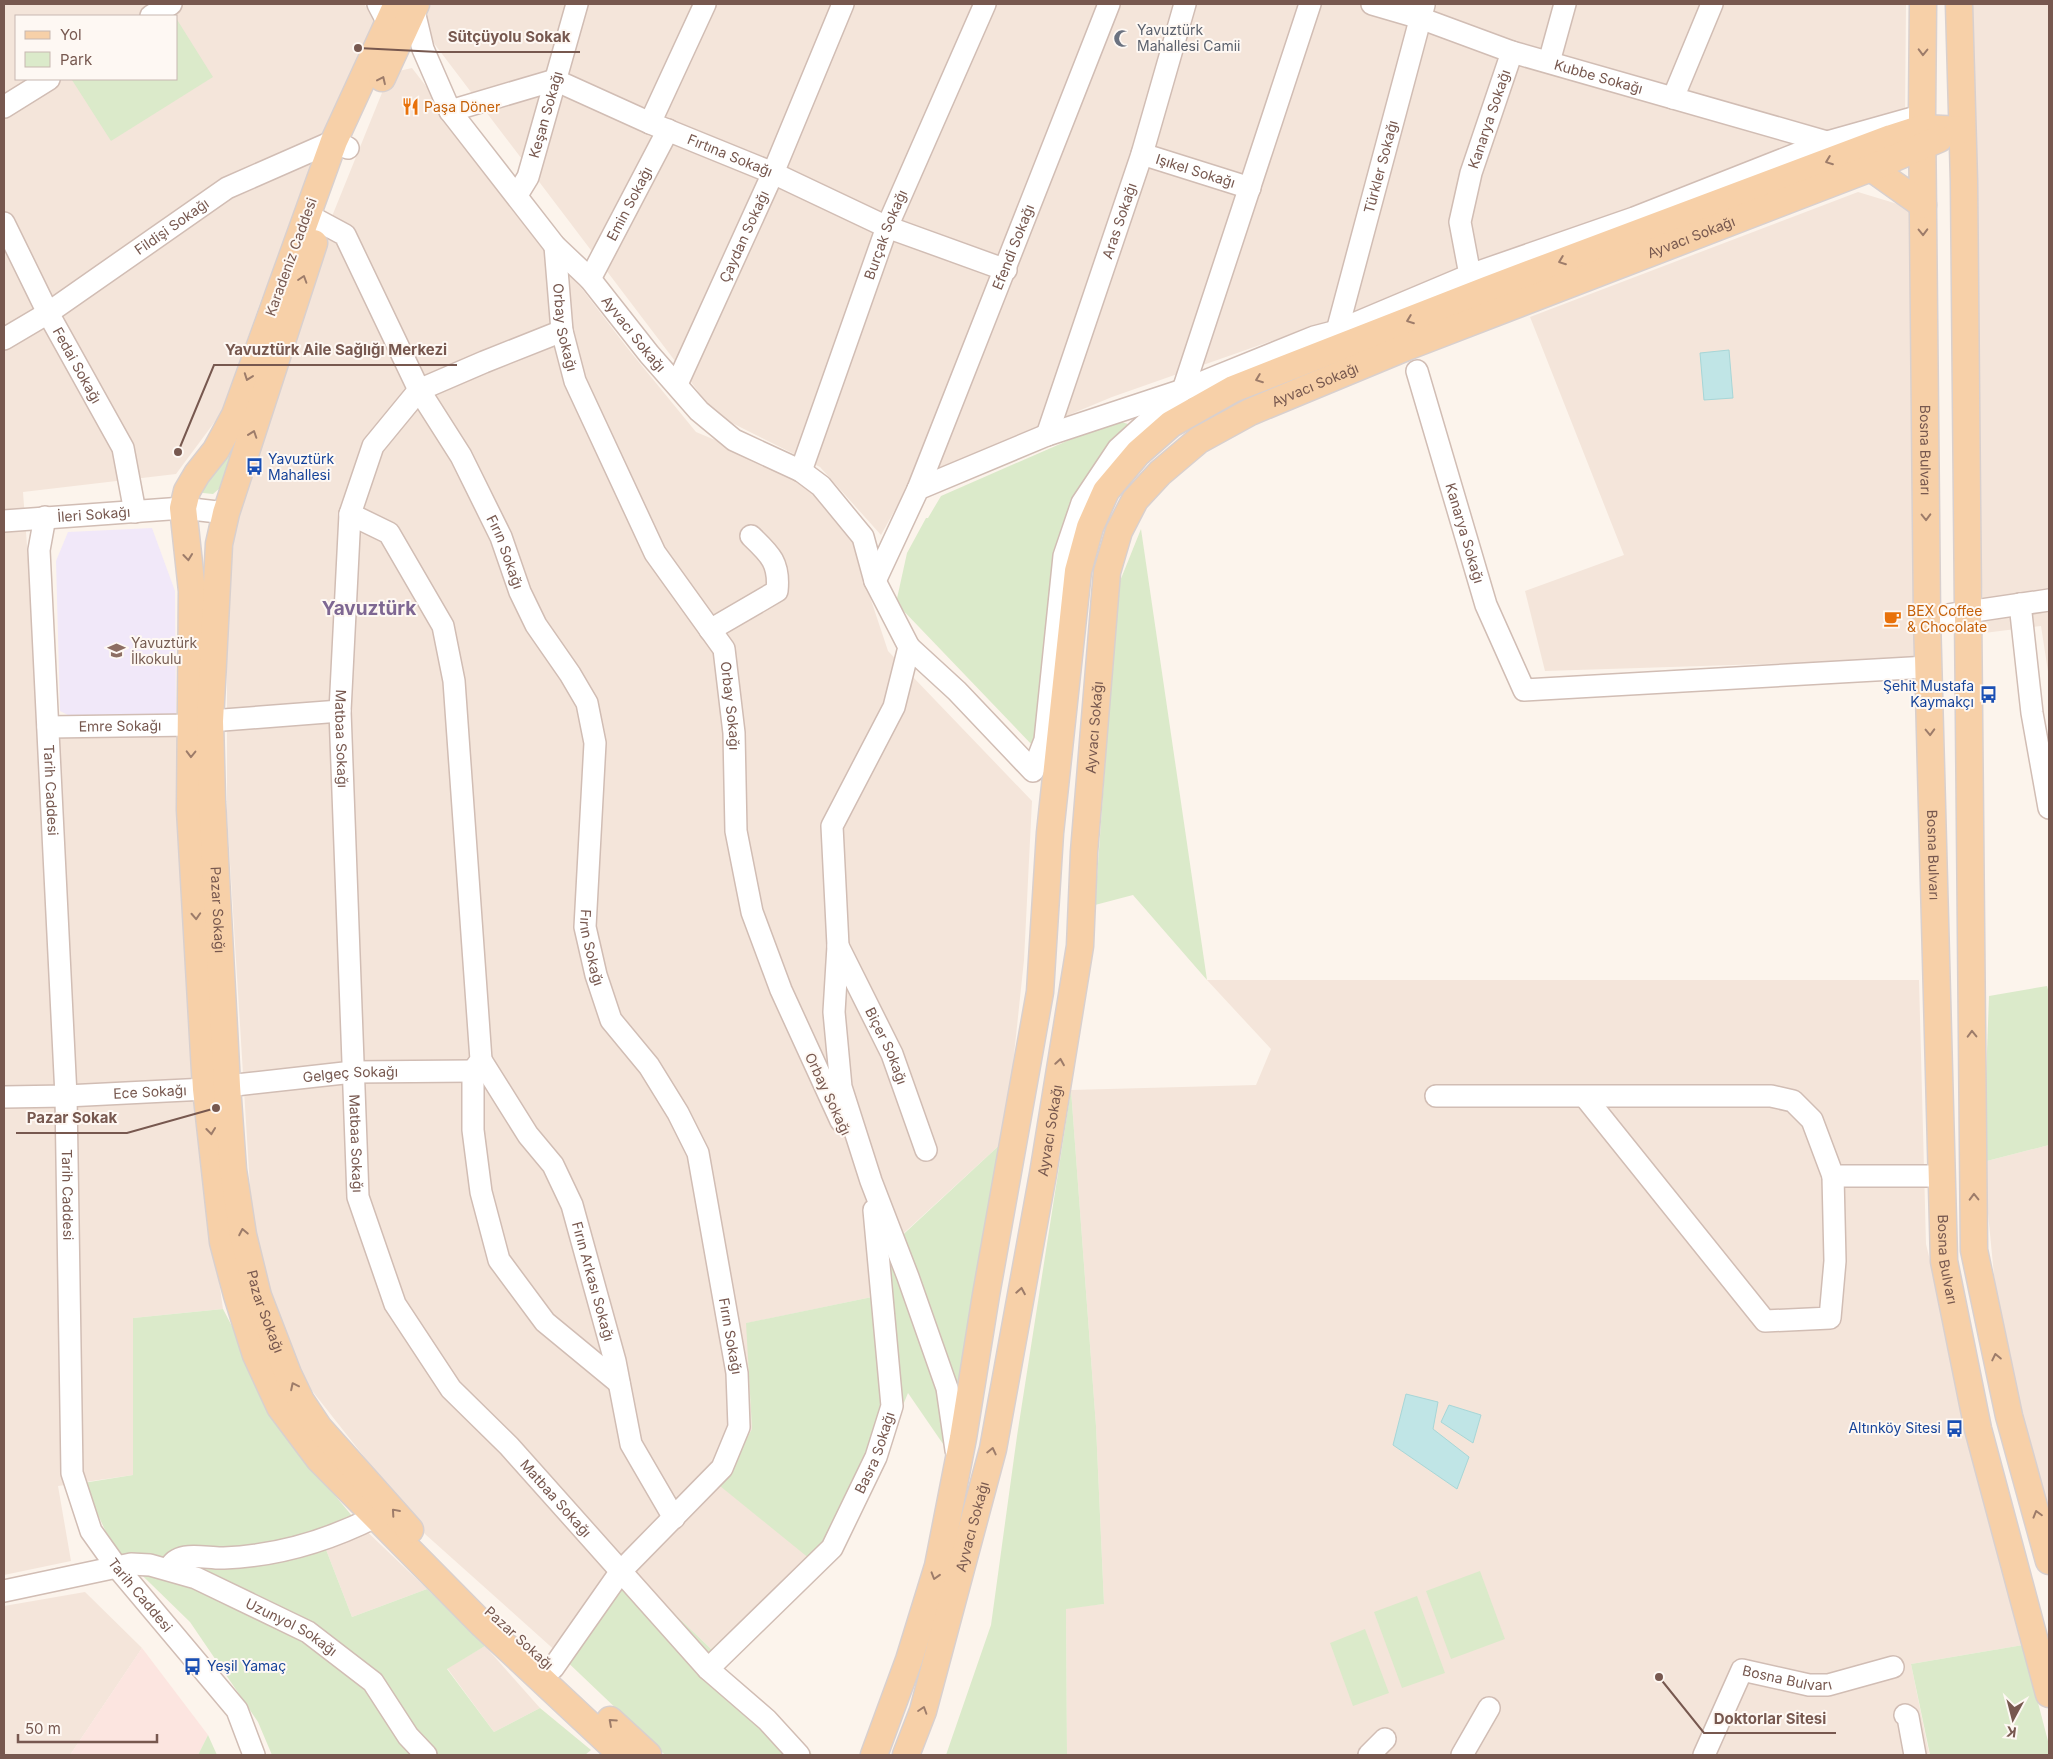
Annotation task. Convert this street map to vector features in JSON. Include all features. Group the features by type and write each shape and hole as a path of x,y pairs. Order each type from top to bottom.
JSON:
{"main road":[{"name":"Bosna Bulvarı","path":"1923,4 1922,130 1927,618 1944,1261 1978,1429 2049,1694"},
{"name":"Bosna Bulvarı","path":"1959,4 1968,612 1974,1250 2009,1416 2049,1561"},
{"name":"Karadeniz Caddesi","path":"183,508 187,491 197,474 216,450 235,416 341,145 403,17"},
{"path":"1922,130 1962,130"},
{"name":"Ayvacı Sokağı","path":"878,1746 938,1566 958,1463 1040,992 1050,833 1078,571 1090,527 1106,491 1138,453 1171,424 1233,389 1890,131 1922,130"},
{"name":"Ayvacı Sokağı","path":"906,1755 926,1703 993,1449 1043,1174 1080,946 1084,852 1107,572 1119,531 1136,500 1160,473 1199,440 1250,412 1419,343 1871,168 1922,130"},
{"path":"1871,168 1923,205"},
{"name":"Karadeniz Caddesi","path":"226,513 314,217"},
{"name":"Pazar Sokağı","path":"183,508 192,591 201,723 223,1242 256,1355 280,1407 319,1459 483,1625 622,1755"},
{"name":"Pazar Sokağı","path":"201,723 219,544 226,513"},
{"name":"Pazar Sokağı","path":"217,1087 243,1235 258,1296 288,1374 301,1400 320,1428 455,1580 648,1755"},
{"path":"864,1755 878,1746"}],"street":[{"path":"153,15 171,4"},
{"name":"Keşan Sokağı","path":"517,194 528,177 577,4"},
{"name":"Emin Sokağı","path":"590,278 659,126 705,4"},
{"name":"Çaydan Sokağı","path":"677,384 773,173 843,4"},
{"name":"Burçak Sokağı","path":"801,471 887,227 985,4"},
{"name":"Efendi Sokağı","path":"918,490 1109,4"},
{"name":"Aras Sokağı","path":"1047,435 1142,154 1185,4"},
{"path":"1183,390 1310,4"},
{"name":"Kubbe Sokağı","path":"1372,4 1422,11 1512,52 1828,142"},
{"path":"1549,62 1565,4"},
{"path":"1674,98 1712,4"},
{"name":"Türkler Sokağı","path":"1337,331 1422,11"},
{"name":"Ayvacı Sokağı","path":"403,17 450,110 517,194 555,246 590,278 649,354 699,411 734,440 801,471 821,486 863,537 875,582 909,647 957,691 1033,771 1046,740 1064,556 1082,503 1118,449 1183,390"},
{"name":"Kanarya Sokağı","path":"1470,275 1460,222 1472,173 1512,52"},
{"path":"4,107 47,80"},
{"path":"450,110 555,80"},
{"name":"Fırtına Sokağı","path":"555,80 659,126 773,173 887,227 1006,270"},
{"path":"875,582 918,490 1047,435 1183,390 1314,337 1337,331 1470,275 1634,218 1828,142 1890,131"},
{"name":"Fildişi Sokağı","path":"4,326 25,326 48,313 227,188 341,145"},
{"name":"Işıkel Sokağı","path":"1142,154 1250,188"},
{"name":"Fırın Sokağı","path":"314,217 345,235 419,390 461,456 501,538 520,592 536,625 587,702 595,743 585,927 596,975 611,1020 649,1066 678,1114 698,1153 737,1373 739,1427 722,1468 621,1571 553,1668"},
{"name":"Fedai Sokağı","path":"4,222 48,313 123,448 135,512"},
{"name":"Orbay Sokağı","path":"555,246 562,331 575,382 655,553 724,649 734,733 736,831 752,912 781,990 822,1083 870,1181"},
{"path":"4,339 25,326"},
{"path":"419,390 562,331"},
{"name":"Kanarya Sokağı","path":"1416,371 1486,605 1524,690 1928,667"},
{"name":"Matbaa Sokağı","path":"419,390 373,446 350,514 340,711 358,1197 396,1304 451,1390 509,1446 708,1669 767,1720 799,1755"},
{"name":"İleri Sokağı","path":"4,521 183,508 226,513"},
{"path":"350,514 389,533 443,626 454,681 477,1066 473,1130 481,1192 499,1260 545,1322 619,1383"},
{"name":"Tarih Caddesi","path":"45,517 39,550 66,1096 72,1473 91,1531 116,1566 237,1710 254,1755"},
{"path":"710,630 777,591 779,574 769,553 751,536"},
{"path":"1927,618 2049,600"},
{"path":"2020,604 2032,713 2049,808"},
{"path":"909,647 894,707 832,826 838,946 834,1012 841,1087 870,1181 908,1277 947,1388 958,1463"},
{"name":"Emre Sokağı","path":"48,726 201,723 340,711"},
{"name":"Biçer Sokağı","path":"838,946 892,1054 926,1150"},
{"name":"Fırın Arkası Sokağı","path":"477,1066 528,1135 553,1165 572,1205 619,1383 631,1444 674,1518"},
{"name":"Gelgeç Sokağı","path":"217,1087 353,1072 477,1066"},
{"name":"Ece Sokağı","path":"4,1097 66,1096 217,1087"},
{"path":"1436,1096 1585,1096 1771,1096 1793,1102 1812,1120 1833,1176 1835,1261 1830,1318 1765,1321 1585,1096"},
{"path":"1833,1176 1942,1176"},
{"name":"Basra Sokağı","path":"708,1669 832,1548 876,1456 892,1406 870,1181"},
{"path":"169,1569 171,1563 181,1557 244,1557 296,1547 335,1535 375,1517"},
{"name":"Uzunyol Sokağı","path":"4,1591 116,1566 150,1565 196,1578 308,1632 373,1682 408,1736 426,1755"},
{"name":"Bosna Bulvarı","path":"1704,1755 1742,1670 1809,1685 1828,1685 1893,1668"},
{"path":"1462,1755 1489,1708"},
{"path":"1905,1715 1908,1717 1915,1755"},
{"path":"1369,1755 1385,1738"}],"shaded area":[{"path":"4,4 364,4 377,23 261,300 222,412 176,474 23,492 41,734 185,731 209,1209 223,1309 133,1318 133,1475 58,1486 71,1561 4,1575"},
{"path":"424,4 1906,4 1905,118 1112,397 911,481 881,535 820,467 716,415 430,38"},
{"path":"1978,4 2049,4 2049,678 2041,626 1984,633 1975,416 1967,7"},
{"path":"412,68 629,350 696,432 796,474 860,552 865,582 888,651 1032,801 1024,960 1005,1140 880,1255 872,1297 747,1323 752,1429 721,1486 810,1558 711,1649 631,1572 559,1654 425,1534 302,1378 267,1302 253,1236 227,814 227,536 303,288 390,73"},
{"path":"1858,192 1914,209 1918,659 1545,671 1525,591 1624,555 1530,317"},
{"name":"Yavuztürk İlkokulu","path":"152,528 175,591 176,716 72,717 60,711 56,561 68,532"},
{"path":"1207,980 1919,980 1926,1244 2023,1645 1911,1664 1929,1753 1925,1755 1067,1755 1066,1608 1104,1604 1096,1426 1071,1090 1256,1085 1271,1049"},
{"path":"2049,1145 2049,1522 2026,1438 1998,1316 1983,1162"},
{"path":"358,1523 427,1589 352,1617 325,1547"},
{"path":"85,1592 142,1648 70,1755 4,1755 4,1606"},
{"path":"485,1646 540,1708 494,1732 447,1668"},
{"path":"142,1648 208,1735 198,1755 70,1755"}],"green space":[{"path":"178,21 213,77 111,141 72,80 178,80"},
{"path":"1115,420 1128,424 1090,472 1058,555 1046,727 1033,746 896,603 907,553 926,518 928,518 941,496"},
{"path":"225,450 237,457 220,488 213,494 203,493 199,489"},
{"path":"1141,529 1207,980 1133,895 1095,905 1118,586"},
{"path":"2047,986 2049,993 2049,1145 1983,1162 1989,996"},
{"path":"1071,1090 1096,1426 1104,1604 1066,1609 1067,1755 946,1755 991,1625 1017,1436"},
{"path":"1005,1140 952,1457 908,1393 842,1553 720,1670 813,1755 665,1755 559,1654 631,1572 711,1649 810,1559 720,1486 752,1429 746,1323 872,1297 880,1256"},
{"path":"223,1309 296,1449 358,1523 325,1547 352,1617 427,1589 485,1646 447,1669 494,1732 540,1708 591,1750 585,1755 272,1755 258,1722 190,1622 113,1547 83,1483 133,1475 133,1318"},
{"path":"1480,1571 1505,1639 1451,1659 1426,1591"},
{"path":"1417,1596 1445,1673 1402,1688 1374,1612"},
{"path":"1365,1629 1389,1693 1353,1706 1330,1643"},
{"path":"2023,1645 2049,1745 2049,1755 1930,1755 1911,1664"},
{"path":"208,1735 217,1755 198,1755"}],"water":[{"path":"1729,350 1733,398 1704,400 1700,353"},
{"path":"1406,1394 1438,1402 1433,1429 1469,1457 1457,1489 1393,1445"},
{"path":"1449,1405 1481,1415 1473,1443 1441,1422"}],"place":[{"name":"Yavuztürk Mahallesi Camii","path":"1123,38"},
{"name":"Sütçüyolu Sokak","path":"358,48"},
{"name":"Paşa Döner","path":"410,107"},
{"name":"Yavuztürk Aile Sağlığı Merkezi","path":"178,452"},
{"name":"Yavuztürk Mahallesi","path":"254,467"},
{"name":"BEX Coffee & Chocolate","path":"1893,619"},
{"name":"Yavuztürk İlkokulu","path":"117,651"},
{"name":"Şehit Mustafa Kaymakçı","path":"1988,694"},
{"name":"Pazar Sokak","path":"216,1108"},
{"name":"Altınköy Sitesi","path":"1955,1428"},
{"name":"Yeşil Yamaç","path":"193,1666"},
{"name":"Doktorlar Sitesi","path":"1659,1677"}],"district":[{"name":"Yavuztürk","path":"369,608"}]}
